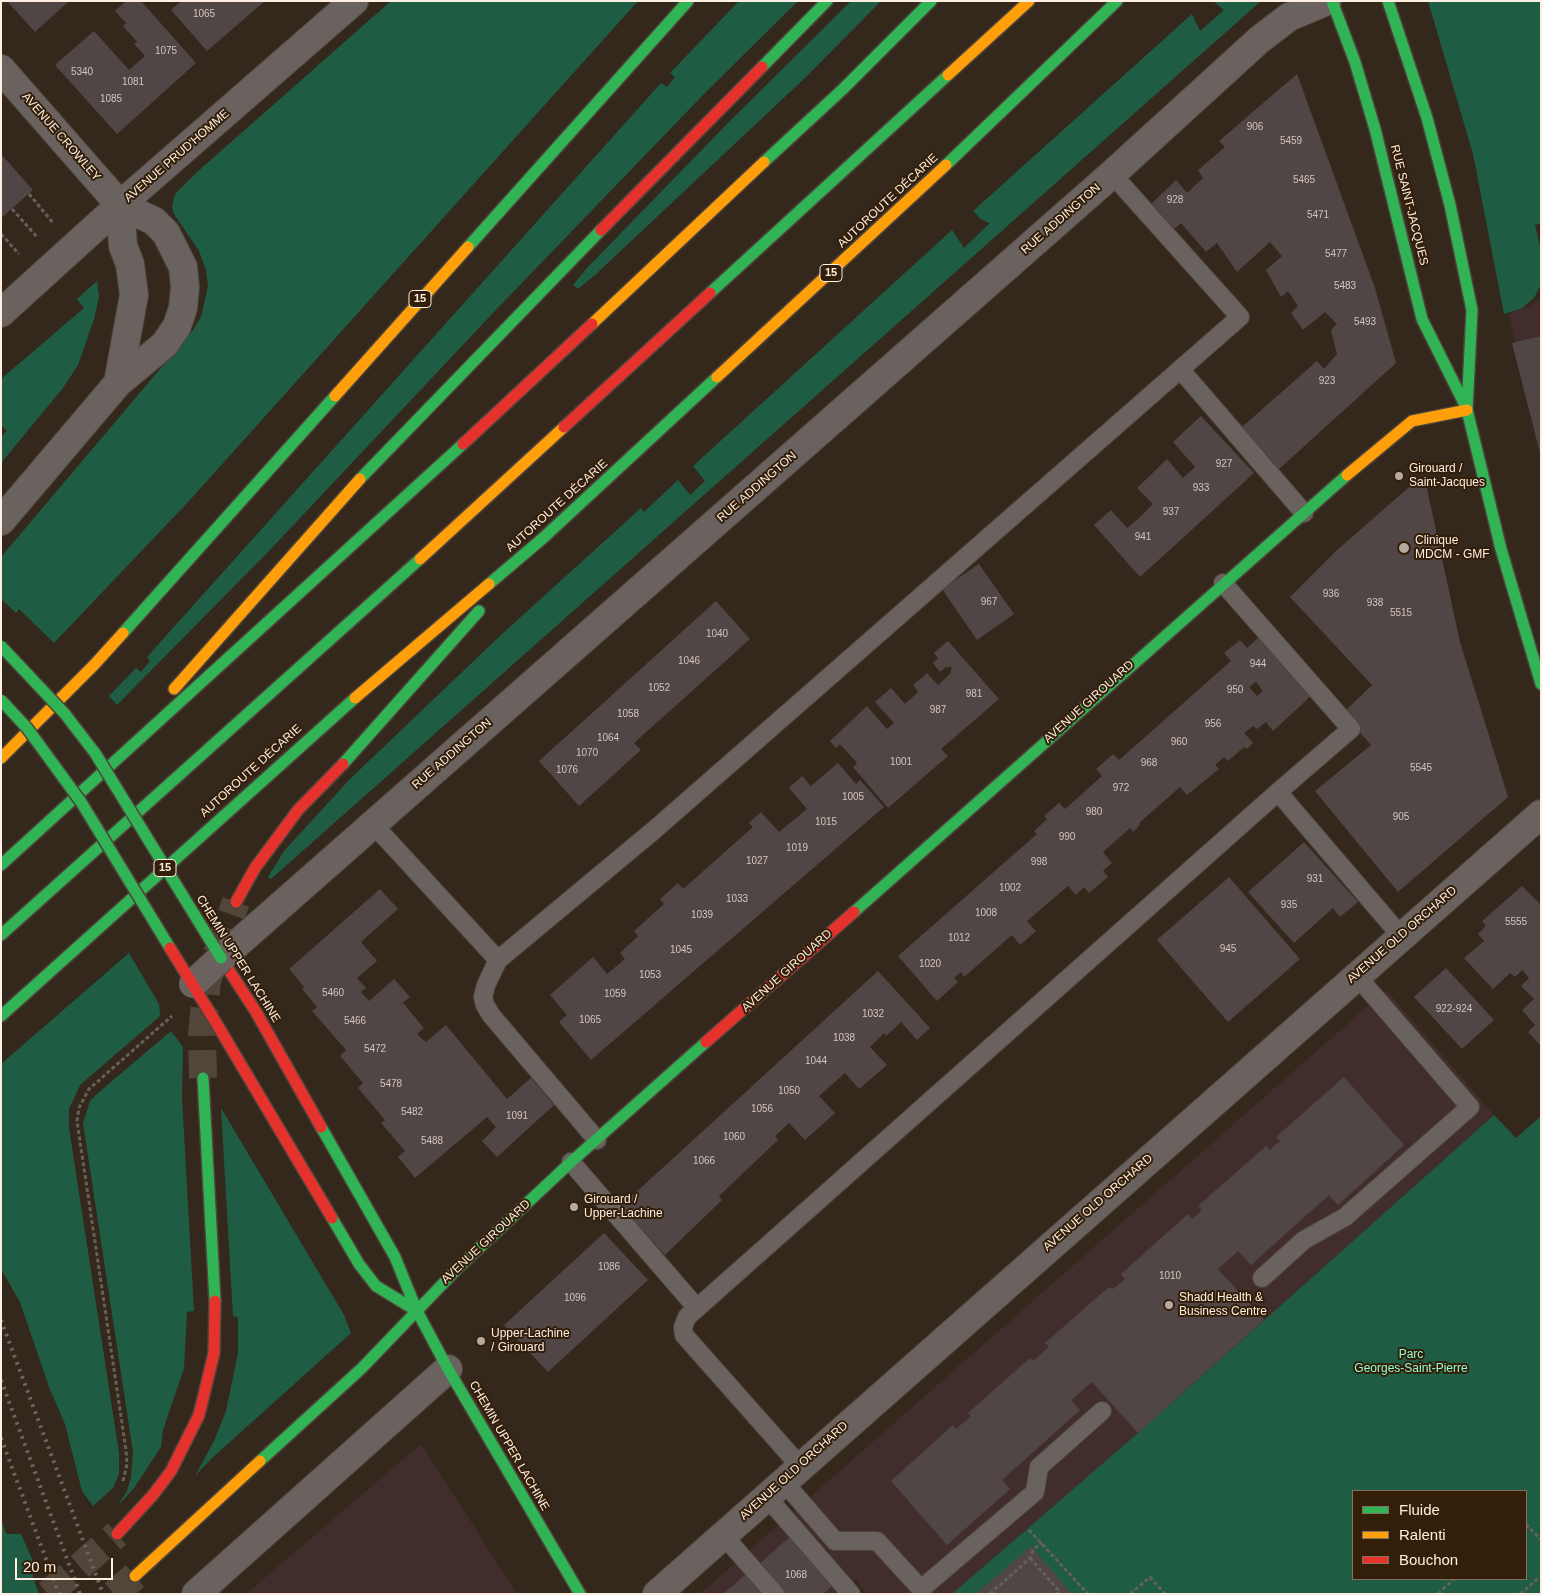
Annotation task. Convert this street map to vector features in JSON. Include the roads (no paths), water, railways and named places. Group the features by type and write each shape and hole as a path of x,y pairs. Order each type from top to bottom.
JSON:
{"main road":[{"name":"15","path":"1,758 100,657 688,1"},
{"path":"86,788 359,480 558,273 827,1"},
{"path":"1,865 417,487 843,89 931,1"},
{"path":"1,935 348,624 1030,1"},
{"name":"AUTOROUTE DÉCARIE","path":"1,1016 329,720 542,540 904,205 1117,1"},
{"name":"RUE SAINT-JACQUES","path":"1332,1 1355,62 1376,129 1422,319 1467,410 1501,549 1541,684"},
{"name":"RUE SAINT-JACQUES","path":"1388,1 1414,74 1439,161 1472,310 1467,410"},
{"name":"AVENUE GIROUARD","path":"135,1576 362,1368 458,1266 572,1162 1222,583 1382,444 1412,422 1467,410"},
{"path":"236,902 255,868 298,810 355,752 542,540"},
{"name":"CHEMIN UPPER LACHINE","path":"1,646 65,714 95,753 256,1012 395,1257 417,1310 448,1369 580,1594"},
{"path":"1,700 28,728 81,802 193,984 359,1264 376,1286 417,1310"},
{"path":"117,1534 153,1495 171,1471 187,1442 199,1415 214,1353 215,1284 203,1078"}],"street":[{"name":"AVENUE PRUD'HOMME","path":"1,313 120,205 354,1"},
{"name":"RUE ADDINGTON","path":"193,984 372,823 1112,174 1259,40 1289,16 1327,1"},
{"name":"AVENUE CROWLEY","path":"1,69 120,205 158,224 166,233 183,267 185,287 184,308 177,326 165,344 118,384 1,521"},
{"path":"118,384 134,295 130,264 123,246 120,205"},
{"name":"AVENUE OLD ORCHARD","path":"657,1594 1356,975 1541,814"},
{"path":"196,1594 448,1369"}],"lane":[{"path":"597,1140 491,1016 483,996 498,960 653,831 1240,317 1112,174"},
{"path":"1180,369 1304,513"},
{"path":"851,1594 783,1481 684,1334 683,1327 687,1317 696,1307 1351,729 1222,583"},
{"path":"1278,792 1401,936"},
{"path":"372,823 498,960"},
{"path":"1262,1278 1304,1240 1345,1217 1470,1106 1356,975"},
{"path":"572,1162 696,1307"},
{"path":"783,1481 835,1541 877,1541 921,1589 1035,1492 1039,1467 1102,1411"},
{"path":"723,1535 775,1594"}],"tunnel":[{"path":"203,1078 202,1035 207,981 236,902"},
{"path":"48,1594 117,1534"},
{"path":"114,1594 135,1576"}],"railway":[{"path":"1,1320 103,1594"},
{"path":"1,1380 80,1594"},
{"path":"1,1438 59,1594"}],"place":[{"name":"Girouard / Saint-Jacques","path":"1399,476"},
{"name":"Clinique MDCM - GMF","path":"1404,548"},
{"name":"Girouard / Upper-Lachine","path":"574,1207"},
{"name":"Shadd Health & Business Centre","path":"1169,1305"},
{"name":"Upper-Lachine / Girouard","path":"481,1341"}],"park label":[{"name":"Parc Georges-Saint-Pierre","path":"1411,1362"}]}
